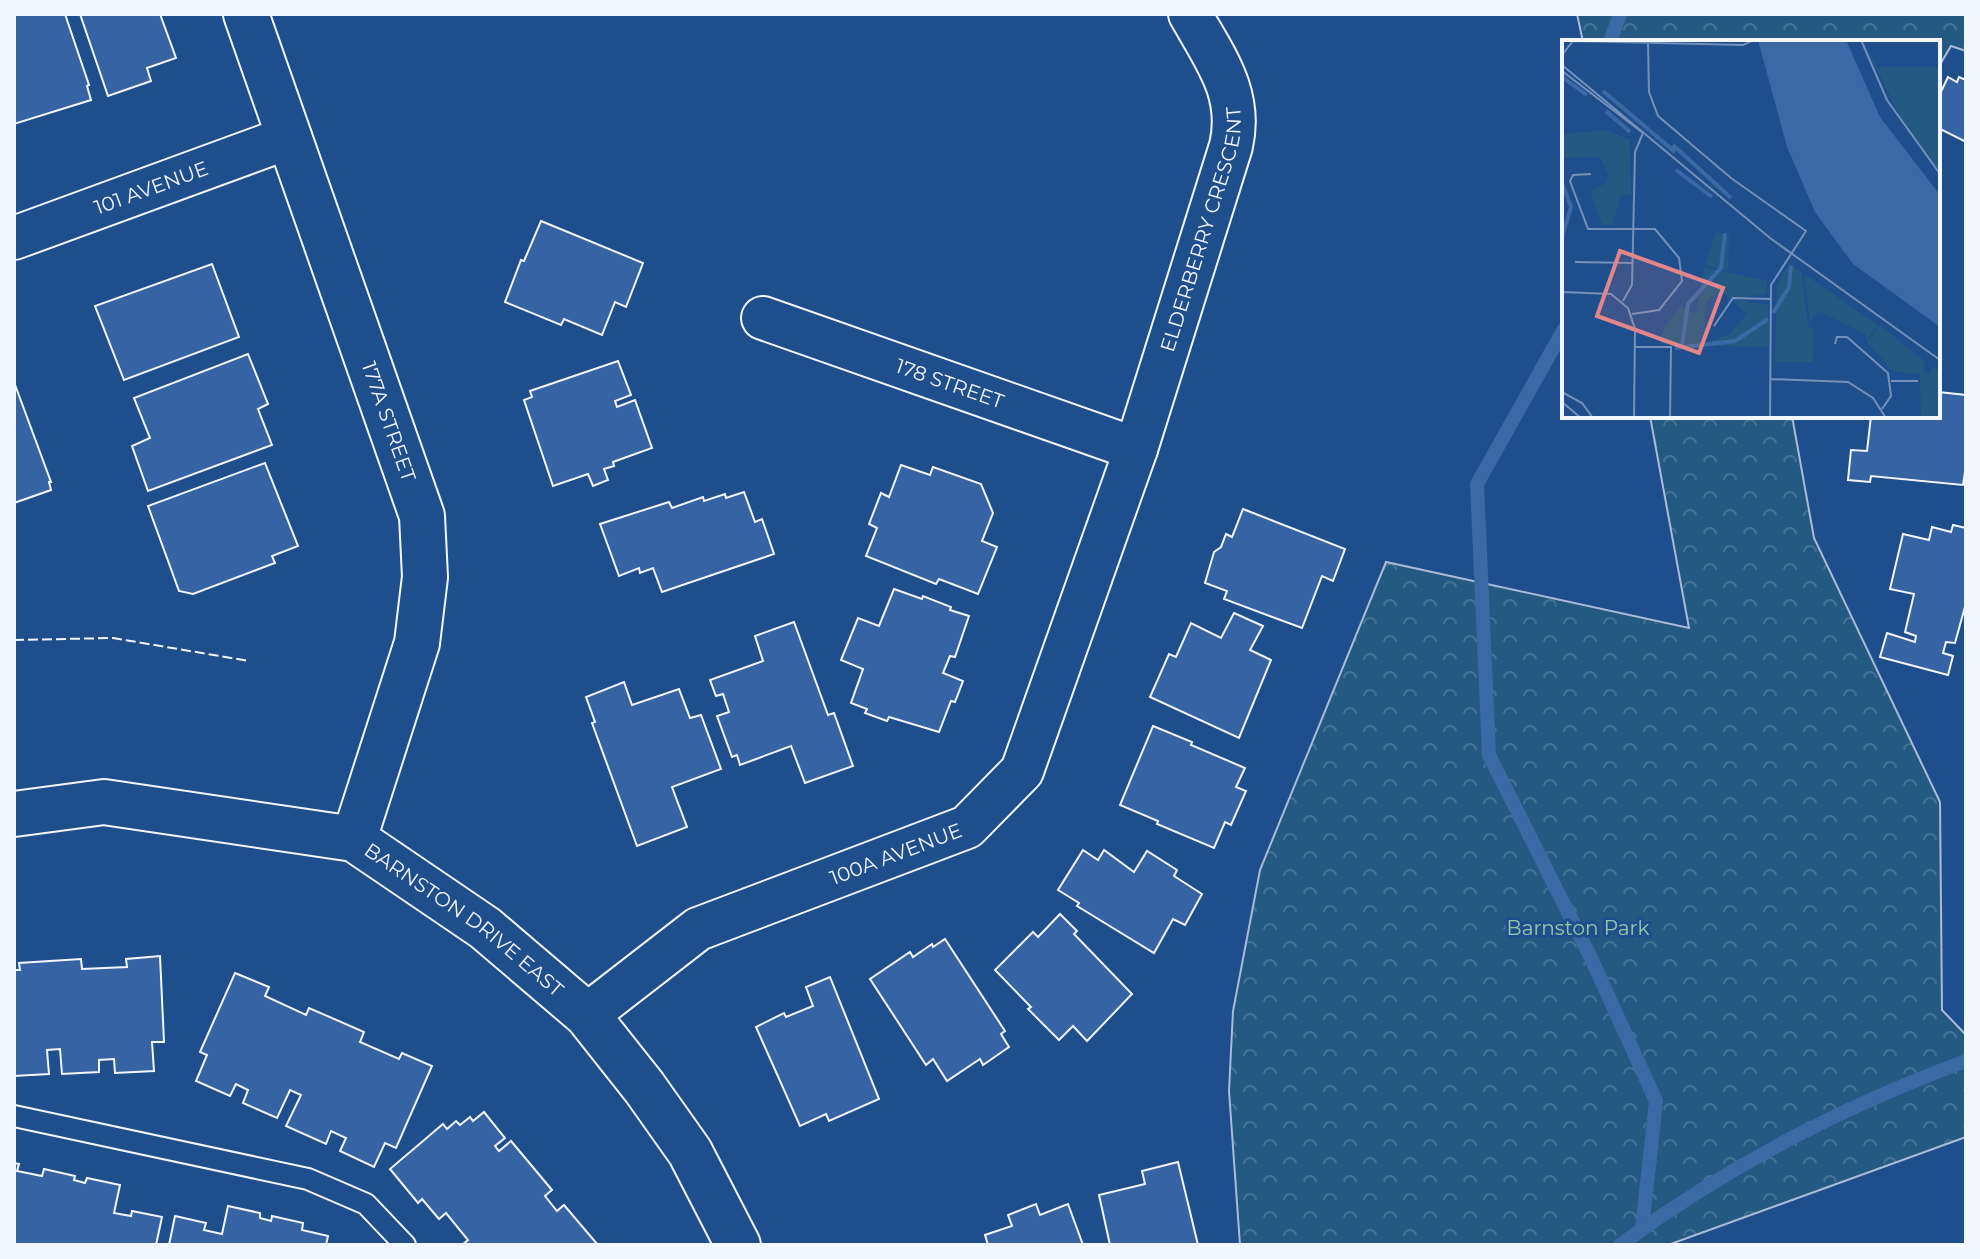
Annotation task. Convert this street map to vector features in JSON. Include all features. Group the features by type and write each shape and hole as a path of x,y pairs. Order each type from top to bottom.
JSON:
{"street":[{"name":"177A STREET","path":"246,14 422,516 425,577 417,643 354,839"},
{"name":"ELDERBERRY CRESCENT","path":"1136,449 1236,124 1233,99 1224,75 1190,14"},
{"name":"101 AVENUE","path":"14,238 290,137"},
{"name":"178 STREET","path":"763,318 1136,449"},
{"name":"100A AVENUE","path":"587,1015 698,929 967,827 1022,771 1136,449"},
{"name":"BARNSTON DRIVE EAST","path":"14,814 104,802 354,839 485,928 587,1015 690,1152 738,1245"}],"lane":[{"path":"14,1116 308,1179 366,1204 405,1245"}],"green space":[{"path":"1577,14 1966,14 1966,51 1951,46 1940,65 1940,40 1583,40"},
{"name":"Barnston Park","path":"1650,418 1792,418 1814,538 1940,802 1942,1010 1966,1035 1966,1137 1668,1245 1240,1245 1229,1091 1233,1011 1260,870 1386,562 1689,628"}],"building":[{"path":"14,14 65,14 89,85 91,100 14,124"},
{"path":"80,14 160,14 176,58 147,68 151,81 108,96"},
{"path":"1948,77 1957,82 1959,77 1966,80 1966,142 1940,129 1940,94"},
{"path":"541,221 643,263 626,307 615,302 602,335 564,319 561,325 505,302 521,260 524,261"},
{"path":"212,264 239,337 124,380 95,306"},
{"path":"248,354 268,404 258,409 272,445 148,491 132,446 150,438 134,398"},
{"path":"618,361 631,395 615,401 617,407 635,400 652,448 613,462 614,466 604,469 608,480 593,486 588,474 553,486 524,400 532,397 530,391"},
{"path":"14,382 51,482 51,490 14,503"},
{"path":"1940,392 1966,395 1963,485 1871,476 1870,482 1848,480 1851,450 1867,451 1871,418 1940,418"},
{"path":"265,463 298,546 272,556 275,563 193,594 179,591 148,506"},
{"path":"901,465 930,475 933,467 981,484 993,513 982,541 997,547 978,594 939,579 936,584 866,556 877,528 869,524 881,493 889,497"},
{"path":"744,492 755,522 762,519 774,554 662,592 653,568 640,573 639,568 619,576 600,524 669,502 672,508 703,497 704,501"},
{"path":"1243,509 1345,549 1333,581 1322,576 1302,628 1224,599 1227,591 1205,583 1214,552 1221,547 1226,534 1232,537"},
{"path":"1953,525 1966,528 1966,603 1955,643 1946,642 1943,653 1953,656 1948,675 1880,657 1887,633 1915,642 1916,636 1905,632 1914,594 1890,589 1903,534 1929,540 1932,527 1951,532"},
{"path":"894,589 922,599 923,596 969,616 955,657 950,656 943,673 963,681 939,732 889,717 887,721 865,713 867,709 851,703 863,669 841,660 858,618 879,626"},
{"path":"1234,613 1263,626 1250,650 1271,660 1239,738 1150,697 1169,654 1176,657 1191,623 1221,638"},
{"path":"794,622 828,715 834,713 853,766 805,783 791,746 740,765 737,755 732,757 717,716 729,712 723,694 716,696 710,680 763,661 755,636"},
{"path":"624,682 632,705 679,689 690,718 701,715 721,769 672,787 687,827 637,846 592,723 595,722 586,697"},
{"path":"1153,726 1245,768 1236,787 1246,791 1231,825 1225,822 1214,848 1120,805"},
{"path":"1083,850 1098,860 1104,850 1134,872 1147,851 1177,870 1174,876 1202,894 1185,925 1173,919 1154,953 1077,906 1079,903 1058,890"},
{"path":"1060,914 1077,931 1074,934 1132,994 1087,1041 1073,1026 1059,1040 995,970 1033,932 1038,937"},
{"path":"945,939 1005,1031 1001,1034 1009,1047 983,1065 980,1059 947,1081 933,1059 926,1065 870,979 910,952 913,957"},
{"path":"160,956 164,1042 152,1042 154,1071 115,1073 114,1059 99,1060 99,1072 62,1074 60,1049 47,1050 49,1074 14,1076 14,970 20,970 19,963 81,959 82,969 127,967 126,959"},
{"path":"235,973 269,987 265,996 306,1015 309,1008 364,1032 360,1042 399,1059 402,1053 432,1066 396,1148 385,1143 374,1167 340,1151 346,1138 331,1131 326,1144 286,1126 301,1095 290,1090 277,1118 243,1103 248,1090 236,1084 230,1096 196,1081 207,1055 200,1052"},
{"path":"830,977 879,1099 829,1121 826,1114 800,1126 756,1027 784,1013 786,1017 813,1006 806,987"},
{"path":"484,1112 505,1138 495,1146 499,1151 511,1141 552,1190 545,1196 557,1211 564,1205 598,1245 462,1245 468,1240 446,1213 439,1219 422,1199 418,1203 390,1169 443,1124 447,1129 456,1121 460,1125 470,1117 473,1121"},
{"path":"1178,1162 1198,1245 1110,1245 1099,1195 1145,1184 1142,1171"},
{"path":"14,1163 19,1164 17,1171 42,1176 44,1169 75,1176 74,1180 85,1183 87,1178 120,1185 114,1213 131,1216 132,1211 162,1217 156,1245 14,1245"},
{"path":"1036,1204 1040,1215 1068,1204 1083,1245 988,1245 985,1235 1012,1226 1008,1215"},
{"path":"228,1206 260,1213 260,1218 271,1221 272,1216 303,1223 302,1230 328,1236 326,1245 169,1245 175,1216 206,1223 204,1230 222,1234"}],"waterway":[{"path":"1611,40 1620,14"},
{"path":"1562,333 1477,484 1489,755 1591,958 1656,1101 1642,1229"},
{"path":"1620,1245 1701,1190 1787,1141 1875,1098 1966,1061"}],"fence":[{"path":"14,640 113,638 249,661"}]}
